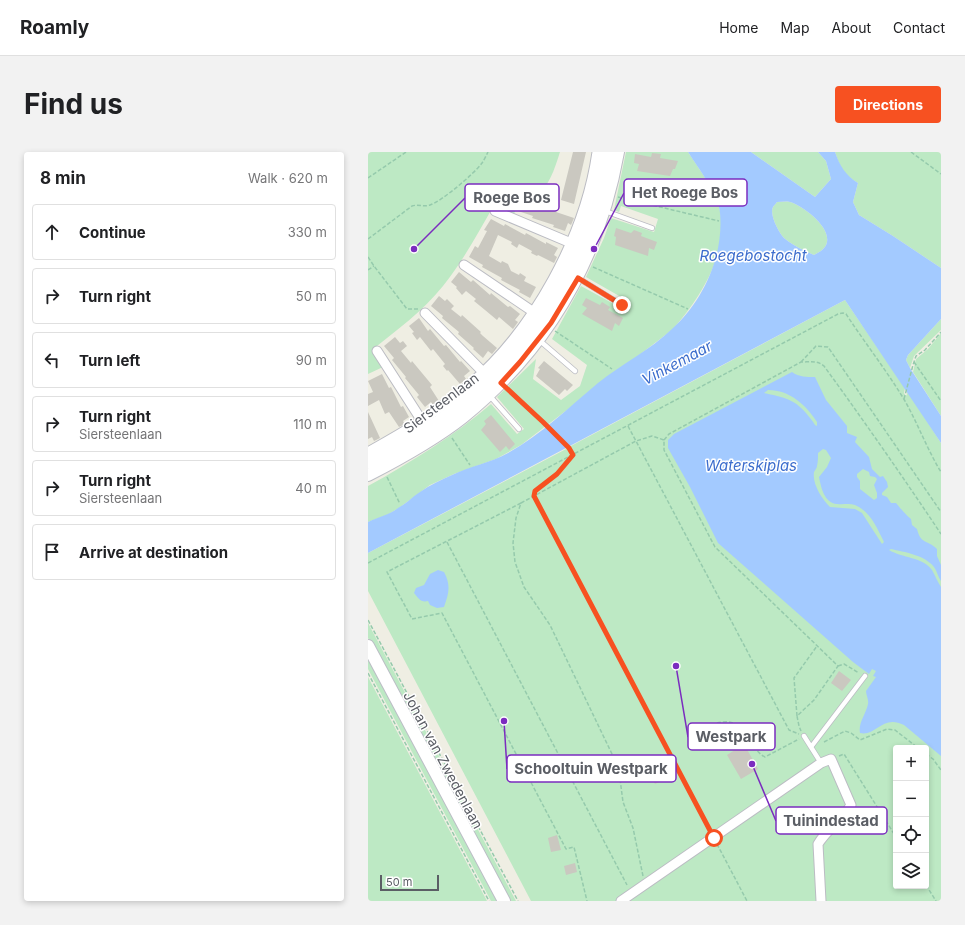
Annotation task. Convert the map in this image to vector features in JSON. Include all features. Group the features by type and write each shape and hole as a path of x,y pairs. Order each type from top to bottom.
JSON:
{"main road":[{"name":"Siersteenlaan","path":"372,469 460,405 488,380 524,340 537,314 562,282 581,243 599,188 607,152"},
{"name":"Siersteenlaan","path":"372,469 427,442 445,430 489,395 551,326 578,278 592,248 605,211 614,177 618,152"},
{"name":"Johan van Zwedenlaan","path":"368,646 504,901"}],"street":[{"name":"Siersteenlaan","path":"368,452 422,421 470,385 537,314 571,243 586,203 597,152"},
{"path":"495,211 571,243"},
{"path":"464,265 537,314 551,326"},
{"path":"425,313 483,372"},
{"path":"377,351 422,421"},
{"path":"621,901 821,763 831,759 851,805 846,813 821,838 818,844 821,901"}],"lane":[{"path":"605,211 652,228"},
{"path":"578,278 622,305"},
{"path":"538,339 575,371"},
{"name":"Siersteenlaan","path":"489,395 519,429"},
{"path":"811,747 865,676"},
{"path":"804,736 821,763"}],"path":[{"path":"368,178 406,152"},
{"path":"368,239 412,206 417,204 429,205 436,202 466,179 481,164 488,152"},
{"path":"911,152 941,174"},
{"path":"614,196 719,221"},
{"path":"368,257 407,309 422,309 425,313"},
{"path":"589,265 688,309"},
{"path":"368,270 374,266"},
{"path":"368,563 838,314 843,313 846,314 904,399 918,424 933,460 941,472"},
{"path":"551,326 612,369"},
{"path":"904,399 916,356 925,350 941,332"},
{"path":"838,666 715,547 664,450 664,440 669,434 801,362 816,346 828,347 941,512"},
{"path":"801,362 812,361 820,363 824,366 910,486 941,534"},
{"path":"914,362 941,401"},
{"path":"501,383 569,448 573,455"},
{"path":"628,425 789,730 804,736"},
{"path":"445,430 470,464"},
{"path":"588,901 574,847 566,849 442,613 412,619 388,572 636,441 652,436 664,440"},
{"path":"573,455 557,474 535,491 534,496 747,901"},
{"path":"372,469 400,504"},
{"path":"521,503 516,518 513,543 515,562 524,587 550,625 612,754 620,779 623,802 633,828 643,876"},
{"path":"447,542 632,894"},
{"name":"Johan van Zwedenlaan","path":"368,620 518,901"},
{"path":"804,736 799,726 794,678 817,646"},
{"path":"798,716 814,700 838,666 844,664 865,676"},
{"name":"Johan van Zwedenlaan","path":"368,673 489,901"},
{"path":"717,722 732,722 738,726 745,732 760,754 766,756 804,736"},
{"path":"811,747 844,731 851,733 860,740 887,729 894,730 914,745"},
{"path":"831,759 844,754 893,832"},
{"path":"929,756 941,770"},
{"path":"928,889 936,901"}],"green space":[{"path":"368,152 560,152 548,182 542,189 538,190 524,187 514,214 494,205 464,257 443,286 418,312 372,350 383,367 368,374"},
{"path":"626,152 688,152 707,180 715,196 720,211 722,227 720,244 710,275 692,305 672,330 521,445 496,459 454,474 430,485 399,508 387,515 368,522 368,486 432,448 491,404 517,434 524,429 497,397 536,359 533,379 561,400 580,386 587,365 552,339 581,286 623,309 628,301 586,277 604,238 611,218 654,232 658,219 621,206 619,212 614,210"},
{"path":"751,152 818,152 826,161 831,179 815,197"},
{"path":"835,152 941,152 941,268 859,215 853,202 858,183 843,170"},
{"path":"777,202 788,202 795,204 808,212 820,223 827,236 827,242 822,250 814,255 795,246 784,238 777,228 772,214 773,207"},
{"path":"845,300 905,388 904,393 906,396 908,392 941,443 941,901 531,901 368,591 368,553 568,448 569,450 569,447"},
{"path":"941,319 941,330 914,356 910,368 906,360 908,355"},
{"path":"941,333 941,416 913,372 916,359 928,349"},
{"path":"368,623 516,901 509,901 368,638"},
{"path":"368,655 499,901 491,901 368,669"},
{"path":"368,677 487,901 368,901"}],"water":[{"path":"688,152 751,152 815,197 831,179 826,161 818,152 835,152 844,170 858,183 853,202 859,215 941,268 941,319 908,355 906,360 941,416 941,443 845,300 368,553 368,522 404,505 417,494 436,483 459,472 508,453 520,446 532,438 598,383 655,344 683,318 702,291 709,277 719,245 720,229 720,213 716,198","holes":["777,202 788,202 795,204 808,212 820,223 827,236 827,242 822,250 814,255 795,246 784,238 777,228 772,214 773,207"]},
{"name":"Waterskiplas","path":"792,372 800,376 815,377 826,400 847,426 847,433 857,437 855,442 869,457 872,469 880,477 883,476 887,482 888,487 882,495 887,497 891,503 896,503 911,519 912,525 917,529 922,540 937,549 937,556 941,565 941,581 934,567 920,557 891,549 889,550 894,553 918,560 928,566 932,570 941,587 941,756 904,725 896,722 885,724 871,732 860,733 861,722 868,704 866,691 876,677 873,676 876,671 872,669 869,674 853,662 718,543 690,487 668,448 668,440 674,434","holes":["768,390 790,396 802,404 813,416 817,422 817,426 806,413 792,401 764,393","823,449 826,450 831,458 827,467 819,477 822,490 826,498 833,503 850,504 861,508 873,521 879,531 884,542 882,544 862,513 855,509 830,507 818,491 814,472 817,468 818,453","863,469 869,472 870,476 877,479 874,485 877,498 874,500 860,489 860,481 857,474"]},
{"path":"438,570 444,572 448,581 448,589 444,607 437,608 430,605 428,601 420,600 414,593 416,588 424,585 430,574"}],"building":[{"path":"573,152 586,152 574,204 561,200"},
{"path":"652,153 661,154 660,158 678,161 670,176 637,171 639,164 634,163 635,154 651,157"},
{"path":"532,191 547,196 545,204 558,208 556,212 574,218 571,225 568,223 565,231 553,227 554,225 532,218 533,216 518,211 523,196 530,198"},
{"path":"491,219 504,226 505,224 525,235 526,233 546,244 546,242 558,248 554,255 557,257 554,263 531,253 532,251 519,244 517,248 511,244 512,242 498,235 489,256 501,263 502,261 508,264 511,271 519,275 520,273 526,277 524,281 536,287 530,298 519,292 520,290 501,280 502,278 482,267 483,265 469,257 475,246 478,248 487,231 484,230"},
{"path":"616,228 631,233 634,230 642,233 641,236 657,242 654,250 649,248 648,256 615,245 616,237 614,236"},
{"path":"459,272 471,282 473,280 490,295 491,293 508,307 510,306 520,314 515,320 518,322 513,329 499,317 497,320 474,301 476,299 466,291 462,295 456,288 457,287 451,282"},
{"path":"439,296 445,301 447,299 454,306 451,309 461,317 462,315 497,348 492,354 488,351 483,358 458,334 459,332 442,318 443,316 431,306"},
{"path":"586,298 600,305 602,302 610,307 608,310 623,318 619,326 615,323 612,331 582,314 587,308 582,305"},
{"path":"419,318 428,331 430,329 444,346 446,345 460,362 461,361 470,371 464,376 466,379 460,384 443,366 445,364 433,349 431,351 420,337 417,340 412,333 414,332 409,326"},
{"path":"395,337 400,343 403,341 407,346 401,351 411,363 412,361 432,385 430,387 439,401 433,405 431,402 425,407 417,397 419,395 392,360 394,358 384,346"},
{"path":"544,361 573,385 567,391 565,389 559,395 536,376 540,369 538,368"},
{"path":"382,374 389,388 391,387 401,407 403,406 409,417 403,421 405,424 399,427 389,412 385,414 379,400 368,406 368,394 373,392 368,381"},
{"path":"368,412 380,438 374,441 372,437 368,439"},
{"path":"491,415 515,444 509,450 506,446 500,452 481,430 486,424 484,421"},
{"path":"839,671 851,680 842,691 831,683"},
{"path":"744,744 758,769 741,779 727,755"},
{"path":"657,774 661,781 655,784 652,778"},
{"path":"557,835 561,850 551,852 548,838"},
{"path":"575,863 577,872 566,875 564,866"}],"place":[{"name":"Roege Bos","path":"414,249"},
{"name":"Het Roege Bos","path":"594,249"},
{"name":"Westpark","path":"676,666"},
{"name":"Schooltuin Westpark","path":"504,721"},
{"name":"Tuinindestad","path":"752,764"}],"route":[{"path":"622,305 578,278 551,323 501,383 569,448 573,455 557,474 535,491 534,496 714,838"}],"water label":[{"name":"Roegebostocht","path":"753,256"},
{"name":"Vinkemaar","path":"677,363"}]}
